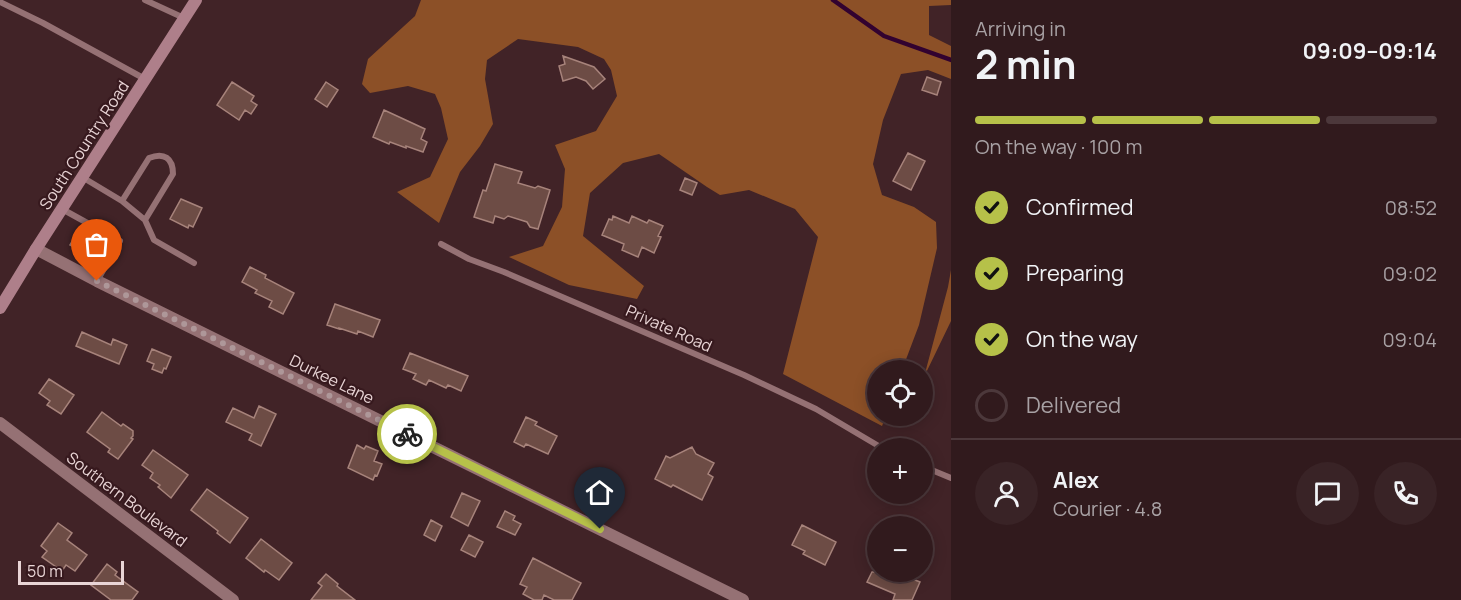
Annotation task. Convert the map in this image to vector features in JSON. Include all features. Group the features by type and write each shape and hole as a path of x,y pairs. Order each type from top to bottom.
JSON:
{"main road":[{"name":"South Country Road","path":"0,308 196,0"}],"street":[{"name":"Durkee Lane","path":"36,249 743,600"},
{"name":"Southern Boulevard","path":"0,423 233,600"}],"lane":[{"path":"145,0 184,18"},
{"path":"0,2 44,23 146,80"},
{"path":"122,201 149,159 163,156 170,161 173,174 145,219"},
{"path":"82,177 122,201 145,219 154,240 194,263"},
{"path":"62,209 120,241 97,281"},
{"name":"Private Road","path":"441,244 469,259 744,375 816,409 867,439"},
{"path":"933,471 951,478"}],"shaded area":[{"path":"421,0 951,0 951,5 929,6 929,35 951,46 951,79 928,70 901,74 883,120 873,164 882,195 914,207 936,222 937,248 919,325 906,360 867,360 867,418 783,374 818,237 795,209 749,190 720,195 659,154 623,163 590,193 583,236 644,286 637,299 569,285 509,257 543,246 562,207 565,169 555,145 596,131 617,96 611,70 604,59 578,47 518,39 487,60 485,79 493,124 460,172 439,223 397,192 430,177 448,139 441,108 435,94 408,86 370,93 362,84 368,59 415,16"},
{"path":"951,270 951,321 932,360 929,360"}],"building":[{"path":"563,56 594,67 605,79 593,89 586,81 576,77 563,81 559,66 565,64"},
{"path":"927,77 941,82 937,95 922,90"},
{"path":"232,82 254,96 251,101 257,105 251,114 245,110 239,120 217,105"},
{"path":"326,82 338,90 327,107 315,99"},
{"path":"384,110 425,129 421,139 427,142 423,152 390,142 389,144 373,137"},
{"path":"908,153 925,161 911,190 893,181"},
{"path":"495,164 522,172 518,183 550,190 538,229 530,227 527,222 508,216 504,219 495,216 493,223 474,217"},
{"path":"685,178 697,183 692,195 680,190"},
{"path":"181,199 202,208 193,227 189,225 188,228 170,219"},
{"path":"613,216 629,223 632,216 647,223 649,220 663,226 654,253 642,247 638,257 622,250 624,244 602,235 609,219 612,220"},
{"path":"78,231 107,247 99,260 70,245"},
{"path":"250,267 266,275 265,278 294,293 283,314 269,307 272,301 255,293 257,290 242,282"},
{"path":"335,304 380,320 373,337 358,331 357,334 327,325"},
{"path":"82,332 111,345 113,339 127,345 119,364 76,346"},
{"path":"152,349 171,357 162,373 152,369 154,364 147,361"},
{"path":"410,353 468,376 461,391 448,385 446,388 429,380 426,385 413,379 416,374 403,369"},
{"path":"49,379 74,395 61,414 47,405 50,401 39,393"},
{"path":"259,406 276,414 261,446 249,440 252,434 226,422 233,408 254,418"},
{"path":"102,412 121,426 123,424 133,431 131,438 133,439 118,459 108,452 110,449 87,432"},
{"path":"526,417 537,422 535,425 557,436 548,454 526,444 524,447 514,442"},
{"path":"357,445 364,449 366,446 378,451 374,461 382,464 373,480 348,468"},
{"path":"692,447 696,454 714,463 708,474 713,477 702,500 673,485 671,487 655,479 666,456 670,458"},
{"path":"153,450 188,475 171,498 158,487 160,485 150,478 153,473 142,465"},
{"path":"207,489 248,518 230,543 191,510"},
{"path":"462,493 480,501 468,526 451,517"},
{"path":"505,511 515,516 513,520 521,524 515,535 497,527"},
{"path":"431,520 442,526 435,541 424,535"},
{"path":"58,523 72,533 67,540 87,555 75,571 66,565 62,571 42,557 47,551 41,546"},
{"path":"802,525 836,542 825,565 803,554 805,551 792,545"},
{"path":"469,535 483,542 475,557 461,550"},
{"path":"261,539 292,563 279,580 246,558"},
{"path":"533,558 581,583 572,600 554,600 544,595 542,600 534,600 523,594 527,587 520,584"},
{"path":"107,564 117,572 115,575 138,592 132,600 111,600 91,585"},
{"path":"326,574 355,600 311,600 322,586 318,583"},
{"path":"867,582 920,582 912,600 893,600 895,594"}],"waterway":[{"path":"833,0 884,36 951,60"}],"way so far":[{"path":"97,281 407,434"}],"route":[{"path":"407,434 600,529"}]}
